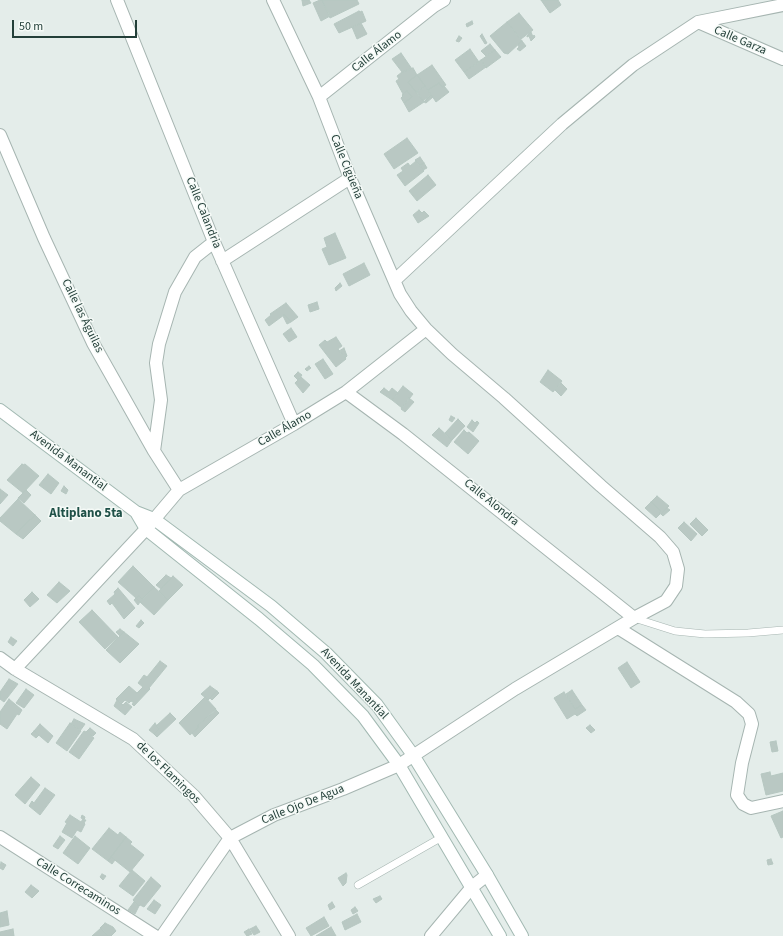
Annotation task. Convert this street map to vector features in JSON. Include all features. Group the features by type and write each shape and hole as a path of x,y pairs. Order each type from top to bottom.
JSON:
{"street":[{"name":"Calle Calandria","path":"117,0 214,242 294,424"},
{"name":"Calle Cigüeña","path":"273,0 319,97 350,178 400,294 411,311 426,329 452,354 504,398 660,537 673,552 678,569 676,586 666,601 634,618"},
{"name":"Calle Álamo","path":"319,97 437,2"},
{"path":"395,280 562,124 633,65 698,22 783,6"},
{"name":"Calle Garza","path":"698,22 783,59"},
{"name":"Calle las Águilas","path":"0,135 44,238 93,343 154,451 178,490"},
{"path":"222,260 350,178"},
{"path":"154,451 161,400 156,363 159,344 175,292 195,257 214,242"},
{"name":"Calle Álamo","path":"15,669 146,529 178,490 294,424 346,392 426,329"},
{"name":"Calle Alondra","path":"346,392 403,434 634,618"},
{"name":"Avenida Manantial","path":"0,410 136,512 154,519 271,606 326,652 377,705 413,755 487,875 522,936"},
{"name":"Avenida Manantial","path":"136,512 146,529 259,618 313,665 364,716 399,765 500,936"},
{"name":"Calle Ojo De Agua","path":"162,936 230,838 274,815 343,790 399,765 515,689 634,618"},
{"path":"618,628 736,702 749,714 752,724 742,763 737,795 743,804 751,808 783,801"},
{"name":"de los Flamingos","path":"0,658 15,669 133,739 194,796 230,838 289,936"},
{"name":"Calle Correcaminos","path":"0,837 155,936"},
{"path":"430,936 472,887 487,875"}],"lane":[{"path":"634,618 675,631 705,634 748,633 783,630"},
{"path":"358,885 442,837"}],"building":[{"path":"302,0 309,0 311,3 303,6"},
{"path":"322,0 330,16 321,21 313,3"},
{"path":"322,0 357,0 359,4 330,18"},
{"path":"541,0 558,0 561,5 550,13"},
{"path":"359,11 362,11 366,21 339,33 334,24"},
{"path":"519,13 533,30 521,39 507,22"},
{"path":"472,21 473,24 467,27 466,24"},
{"path":"507,22 522,41 508,54 504,53 490,36"},
{"path":"361,23 367,34 357,39 352,27"},
{"path":"531,32 533,37 534,35 535,37 531,41 529,36 527,36"},
{"path":"482,34 487,43 485,44 480,36"},
{"path":"459,36 462,38 459,42 456,41"},
{"path":"522,41 526,46 520,51 517,49 519,47 518,45"},
{"path":"490,44 495,50 486,56 481,51"},
{"path":"470,49 479,62 464,72 455,60"},
{"path":"495,50 501,57 486,68 481,60"},
{"path":"401,53 412,69 402,72 392,59"},
{"path":"481,60 486,67 469,79 464,72"},
{"path":"432,65 446,85 442,87 439,83 428,90 417,75"},
{"path":"413,68 417,75 408,82 424,102 409,112 404,103 412,97 407,91 403,94 396,81 399,79 397,76 402,72"},
{"path":"417,75 425,86 416,92 408,82"},
{"path":"439,83 449,92 436,102 428,90"},
{"path":"425,86 431,95 423,101 417,92"},
{"path":"407,91 412,97 404,103 401,98"},
{"path":"431,95 433,97 426,103 424,102"},
{"path":"407,138 418,153 394,169 384,154"},
{"path":"420,157 424,163 420,165 415,160"},
{"path":"416,161 424,171 405,186 397,175 403,171 401,168 408,163 410,166"},
{"path":"424,163 427,168 423,170 420,165"},
{"path":"428,175 436,185 417,201 409,191"},
{"path":"419,210 422,213 424,211 429,216 418,223 413,215"},
{"path":"335,233 346,258 329,265 322,249 327,247 324,238"},
{"path":"364,263 370,275 349,286 343,274"},
{"path":"340,283 342,286 336,291 335,288"},
{"path":"317,302 319,309 310,312 308,305"},
{"path":"286,303 298,317 291,322 284,315 269,326 265,320 271,315 270,314"},
{"path":"284,315 291,322 287,324 283,316"},
{"path":"291,328 297,337 289,342 283,334"},
{"path":"336,337 342,346 338,349 346,359 336,367 319,345 325,340 327,342"},
{"path":"344,348 347,356 345,358 339,351"},
{"path":"323,359 333,374 325,379 315,364"},
{"path":"309,366 311,368 307,371 305,369"},
{"path":"548,370 562,381 553,392 540,382"},
{"path":"298,372 302,375 298,380 294,376"},
{"path":"301,377 310,385 303,393 295,383"},
{"path":"561,383 567,389 561,396 555,390"},
{"path":"403,386 413,394 402,408 392,400"},
{"path":"384,388 389,392 392,388 398,393 392,400 380,392"},
{"path":"409,398 414,402 405,412 401,409"},
{"path":"451,416 455,418 452,422 449,420"},
{"path":"458,419 465,426 452,440 445,433"},
{"path":"472,420 475,423 477,421 479,423 473,432 467,427"},
{"path":"439,428 452,440 447,447 432,435"},
{"path":"464,430 467,433 469,432 479,441 468,454 454,442"},
{"path":"22,464 25,464 39,476 23,493 7,480"},
{"path":"48,474 59,483 51,494 39,485"},
{"path":"64,486 68,490 66,494 61,491"},
{"path":"0,489 8,495 0,504"},
{"path":"26,490 31,495 24,503 18,498"},
{"path":"657,496 669,506 661,514 659,513 661,511 651,502"},
{"path":"18,499 35,515 16,534 0,521 0,518"},
{"path":"651,502 661,511 656,518 645,508"},
{"path":"667,508 670,510 663,516 661,514"},
{"path":"35,515 41,521 23,539 16,534 30,519 31,520"},
{"path":"696,518 708,530 702,536 690,524"},
{"path":"684,522 697,534 691,541 678,528"},
{"path":"133,566 154,587 142,599 139,596 136,598 118,582"},
{"path":"166,575 171,578 161,589 156,585"},
{"path":"173,576 183,585 168,600 159,591"},
{"path":"59,582 70,591 57,603 47,595"},
{"path":"154,587 168,600 154,615 140,602"},
{"path":"118,588 135,608 124,619 112,603 110,605 107,601 115,594 114,592"},
{"path":"32,592 39,599 30,607 24,600"},
{"path":"139,596 142,599 140,602 136,598"},
{"path":"136,598 140,602 138,605 134,600"},
{"path":"92,610 118,637 105,649 79,622"},
{"path":"141,620 144,623 139,628 136,626"},
{"path":"120,629 124,632 120,636 116,632"},
{"path":"124,632 139,644 120,663 106,650"},
{"path":"11,637 17,641 13,646 8,642"},
{"path":"160,661 167,666 149,688 150,689 134,706 132,704 134,703 131,701 129,703 125,700 121,704 116,699 129,686 137,693 143,687 138,683 144,675 147,677"},
{"path":"627,662 640,682 631,688 618,668"},
{"path":"9,679 18,684 4,702 0,699 0,692"},
{"path":"210,686 217,691 208,700 201,694"},
{"path":"26,689 34,695 24,708 16,703"},
{"path":"572,690 582,705 575,709 566,694"},
{"path":"217,691 219,693 212,700 210,698"},
{"path":"564,692 575,709 582,705 586,710 577,716 575,714 567,719 554,698"},
{"path":"205,697 216,709 197,726 199,727 190,735 179,723"},
{"path":"9,699 22,710 19,715 17,714 7,729 0,724 0,712"},
{"path":"117,700 123,705 126,702 132,707 125,715 114,706"},
{"path":"216,710 219,713 195,737 192,733 199,727 197,726"},
{"path":"170,713 176,719 157,737 154,734 159,729 156,726"},
{"path":"74,719 85,724 80,731 71,724"},
{"path":"70,723 81,731 67,751 56,743"},
{"path":"155,723 159,729 154,734 149,730"},
{"path":"40,724 53,736 48,743 34,731"},
{"path":"590,725 595,730 591,733 586,728"},
{"path":"90,728 96,733 93,736 90,735 94,738 79,759 69,752 84,731 86,732"},
{"path":"34,731 39,735 36,738 31,734"},
{"path":"776,741 778,751 772,752 770,742"},
{"path":"770,772 771,776 783,773 783,791 766,795 761,774"},
{"path":"31,777 40,785 25,804 15,795"},
{"path":"45,788 55,795 40,815 29,806 32,801 34,803"},
{"path":"783,811 783,837 781,838 771,816"},
{"path":"70,815 81,822 83,819 81,818 82,815 85,817 84,820 86,820 81,832 77,830 72,838 62,832 67,823 65,822"},
{"path":"109,828 118,835 120,832 126,837 108,861 92,849"},
{"path":"60,836 65,840 58,849 53,846"},
{"path":"75,836 90,848 78,864 63,853"},
{"path":"126,837 132,842 130,844 144,855 130,872 111,857"},
{"path":"111,857 115,860 112,864 108,861"},
{"path":"771,859 773,864 768,865 767,860"},
{"path":"1,862 6,865 3,870 0,868"},
{"path":"132,870 145,881 133,896 119,886"},
{"path":"346,873 346,883 343,886 338,878"},
{"path":"102,874 106,876 103,880 100,877"},
{"path":"151,877 161,886 144,907 139,906 133,900"},
{"path":"31,885 39,891 32,898 25,892"},
{"path":"380,896 382,899 376,903 373,899"},
{"path":"154,900 161,905 155,914 147,909"},
{"path":"134,902 139,906 135,914 128,910"},
{"path":"332,902 335,907 330,910 328,905"},
{"path":"355,907 358,911 353,914 351,910"},
{"path":"7,911 9,925 0,927 0,913"},
{"path":"357,914 361,922 345,930 342,922"},
{"path":"324,917 329,926 311,936 306,928"},
{"path":"105,923 113,927 116,931 111,936 108,936 100,928"},
{"path":"256,926 260,932 254,935 250,929"},
{"path":"331,927 336,936 316,936"},
{"path":"101,928 108,936 92,936"},
{"path":"13,929 14,936 0,936 0,932"},
{"path":"249,929 252,934 247,936 244,932"}],"district":[{"name":"Altiplano 5ta","path":"86,514"}]}
